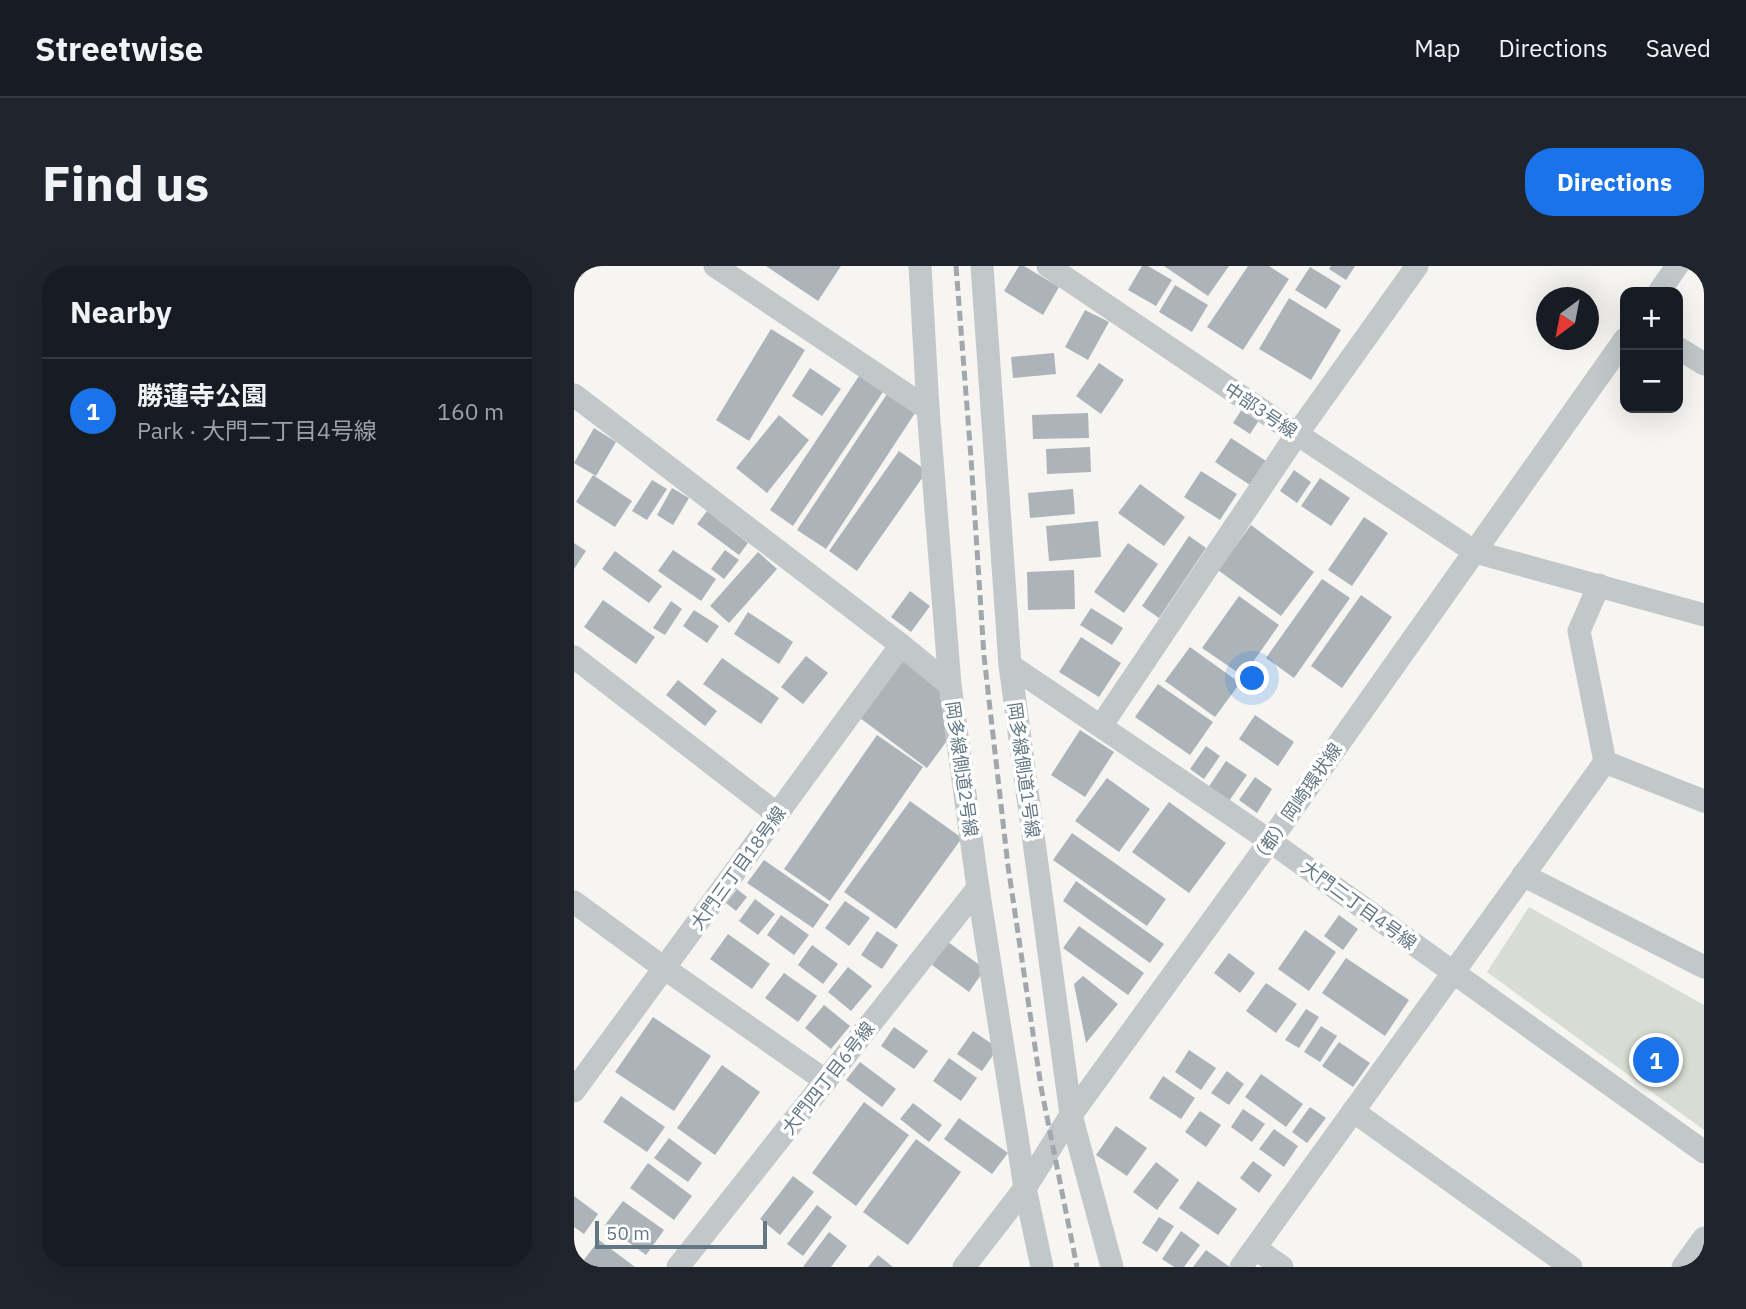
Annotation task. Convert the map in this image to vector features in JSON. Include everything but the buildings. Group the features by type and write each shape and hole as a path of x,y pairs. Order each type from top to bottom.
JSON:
{"street":[{"path":"715,266 928,410"},
{"name":"岡多線側道2号線","path":"920,266 928,410 950,685 978,888 1025,1188 1042,1267"},
{"name":"岡多線側道1号線","path":"982,266 1010,665 1070,1115 1112,1267"},
{"name":"中部3号線","path":"1048,266 1475,552 1704,615"},
{"path":"1662,287 1677,266"},
{"path":"1101,726 1407,270"},
{"name":"（都）岡崎環状線","path":"964,1267 1025,1188 1070,1115 1270,841 1620,346"},
{"path":"1681,350 1704,364"},
{"path":"574,396 950,685"},
{"path":"1241,1267 1605,762 1579,631 1599,585"},
{"name":"大門三丁目18号線","path":"574,1091 901,645"},
{"path":"574,657 777,814"},
{"name":"大門二丁目4号線","path":"1010,665 1270,841 1704,1152"},
{"path":"1605,762 1704,801"},
{"path":"1523,875 1704,967"},
{"name":"大門四丁目6号線","path":"678,1267 978,888"},
{"path":"574,902 826,1081"},
{"path":"1353,1111 1571,1267"},
{"path":"1683,1267 1704,1238"},
{"path":"1255,1248 1282,1267"}],"shaded area":[{"path":"1529,907 1704,1005 1704,1130 1487,972"}],"railway":[{"path":"956,266 984,656 1008,866 1041,1087 1077,1267"}],"place":[{"name":"勝蓮寺公園","path":"1656,1060"}]}
